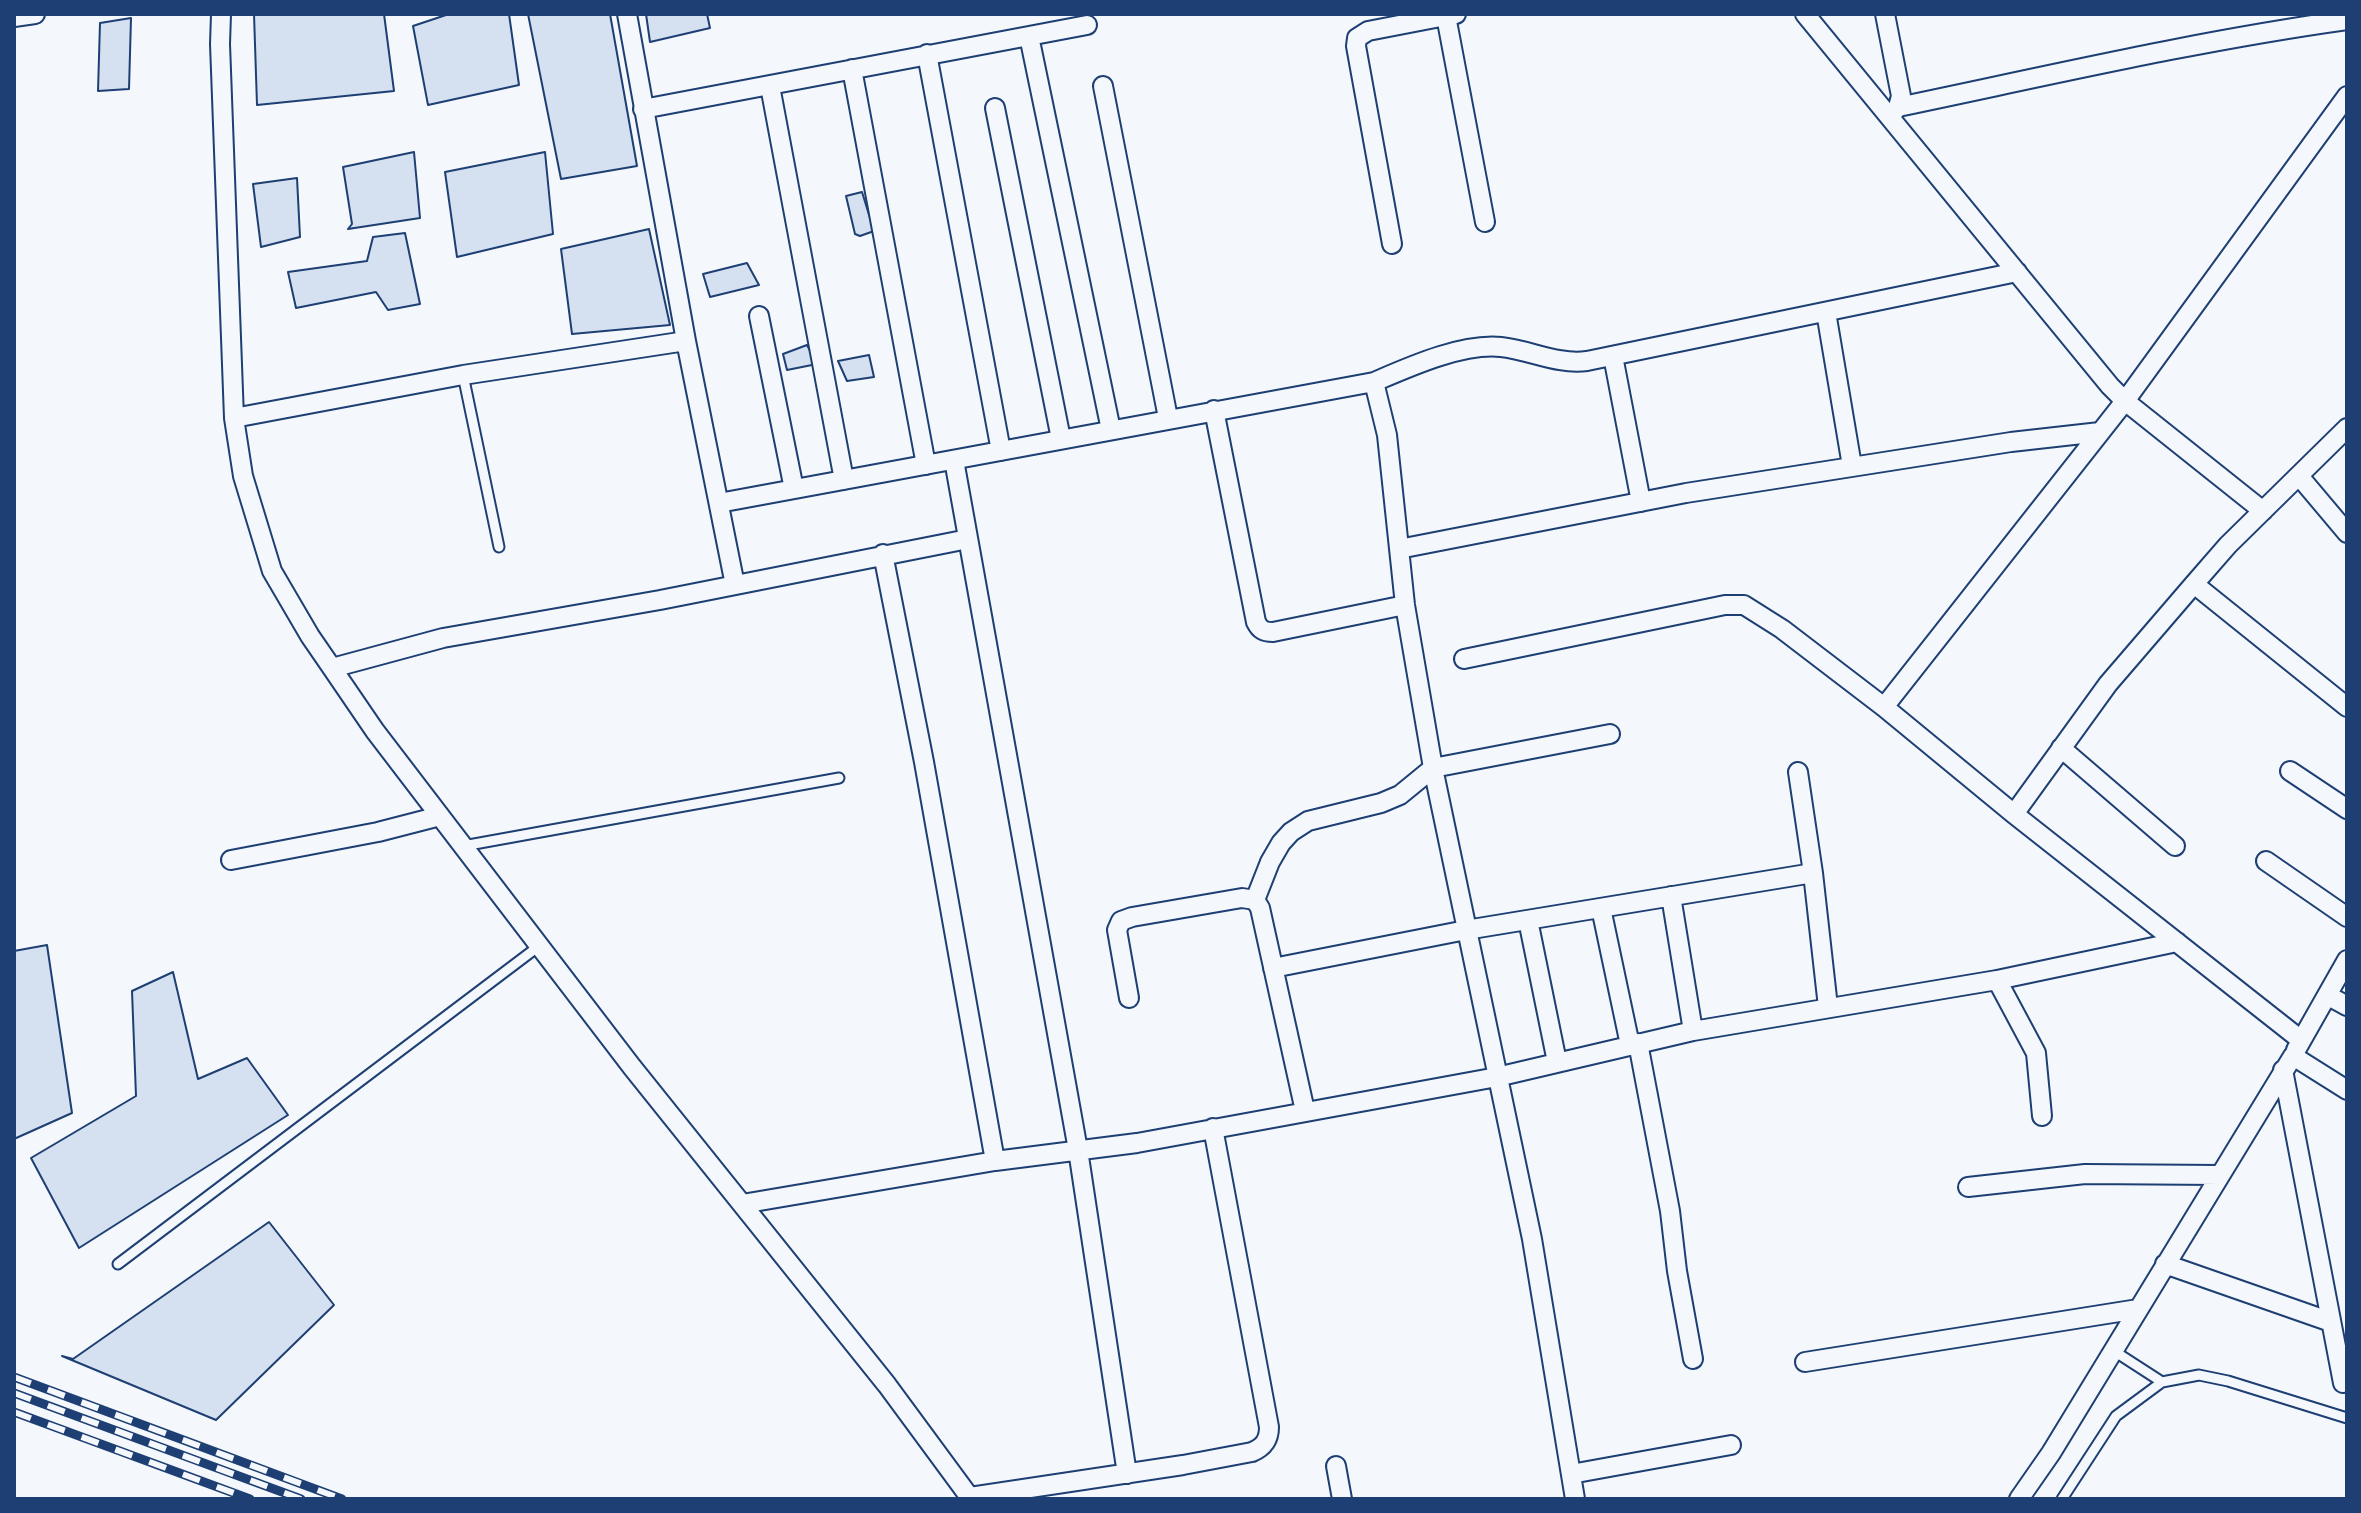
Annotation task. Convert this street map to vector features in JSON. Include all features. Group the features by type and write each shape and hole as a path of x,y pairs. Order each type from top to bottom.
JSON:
{"street":[{"path":"14,17 35,14"},
{"path":"221,14 220,60 234,418 243,476 272,571 375,731 632,1067 887,1385 970,1498 1252,1452 1267,1441 1269,1434 1213,1128"},
{"path":"627,14 686,341 735,585"},
{"path":"1805,14 1894,112 2017,272 2125,401 2263,511"},
{"path":"1885,14 1900,84 1901,96 1894,112"},
{"path":"1392,244 1356,46 1357,38 1368,31 1444,15 1485,222"},
{"path":"1894,112 2178,48 2347,20"},
{"path":"643,109 1087,25"},
{"path":"1029,36 1111,430"},
{"path":"927,54 1001,451"},
{"path":"852,69 926,465"},
{"path":"770,86 844,480"},
{"path":"1103,86 1168,418"},
{"path":"1884,707 2125,401 2347,96"},
{"path":"995,108 1061,439"},
{"path":"719,503 1374,382 1445,356 1484,347 1514,349 1572,363 2017,272"},
{"path":"1826,312 1852,466"},
{"path":"759,316 794,489"},
{"path":"234,418 463,375 686,341"},
{"path":"1613,356 1641,502"},
{"path":"1374,382 1390,454 1405,605 1433,768 1532,1239 1575,1499"},
{"path":"1214,410 1259,628 1273,632 1405,605"},
{"path":"2014,814 2108,684 2194,584 2228,545 2347,428"},
{"path":"1399,549 1641,502 1852,466 2100,432"},
{"path":"954,460 1078,1150 1127,1474"},
{"path":"2299,476 2347,533"},
{"path":"332,668 423,642 660,600 968,539"},
{"path":"883,554 924,762 995,1161"},
{"path":"2194,584 2347,707"},
{"path":"1464,659 1736,604 1744,605 1884,707 2177,942 2293,1055 2347,1090"},
{"path":"1255,900 1281,843 1308,821 1381,803 1400,795 1433,768 1610,734"},
{"path":"2061,748 2175,846"},
{"path":"2290,771 2347,809"},
{"path":"1798,772 1828,1007"},
{"path":"231,860 378,832 440,816"},
{"path":"2266,861 2347,917"},
{"path":"1273,968 1466,930 1813,873"},
{"path":"1671,896 1693,1031"},
{"path":"1129,998 1117,930 1121,921 1242,898 1255,900 1260,908 1305,1111"},
{"path":"1601,908 1670,1211 1693,1359"},
{"path":"1528,920 1557,1062"},
{"path":"742,1204 995,1161 1137,1143 1497,1077 1693,1031 1997,980 2177,942"},
{"path":"2019,1499 2114,1351 2347,960"},
{"path":"1997,980 2036,1053 2042,1116"},
{"path":"2327,995 2347,1006"},
{"path":"2293,1055 2331,1322 2341,1341 2343,1383"},
{"path":"1968,1187 2085,1174 2220,1175"},
{"path":"2165,1264 2331,1322"},
{"path":"1805,1362 2138,1309"},
{"path":"1571,1474 1731,1445"},
{"path":"1336,1466 1342,1499"}],"lane":[{"path":"463,375 499,547"},
{"path":"463,846 839,778"},
{"path":"118,1264 539,946"},
{"path":"2114,1351 2162,1382"},
{"path":"2062,1499 2116,1416 2162,1382 2199,1375 2347,1418"}],"building":[{"path":"254,14 384,14 394,91 257,105"},
{"path":"449,14 509,14 519,85 428,105 413,26"},
{"path":"528,14 610,14 637,166 561,179"},
{"path":"646,14 707,14 710,28 650,42"},
{"path":"131,18 129,89 98,91 100,23"},
{"path":"414,152 420,218 348,229 352,224 343,167"},
{"path":"545,152 553,234 457,257 445,172"},
{"path":"297,178 300,237 261,247 253,184"},
{"path":"862,192 874,231 860,236 855,234 846,196"},
{"path":"649,229 670,325 572,334 561,249"},
{"path":"405,233 420,304 388,310 376,292 296,308 288,272 367,261 373,237"},
{"path":"747,263 759,285 710,297 703,274"},
{"path":"807,345 817,364 787,370 783,354"},
{"path":"869,355 874,377 847,381 838,361"},
{"path":"47,945 72,1113 14,1139 14,951"},
{"path":"173,972 198,1079 247,1058 288,1115 79,1248 31,1158 136,1096 132,991"},
{"path":"269,1222 334,1305 216,1420 62,1356 73,1359"}],"railway":[{"path":"14,1377 342,1499"},
{"path":"14,1393 301,1499"},
{"path":"14,1412 250,1499"}]}
